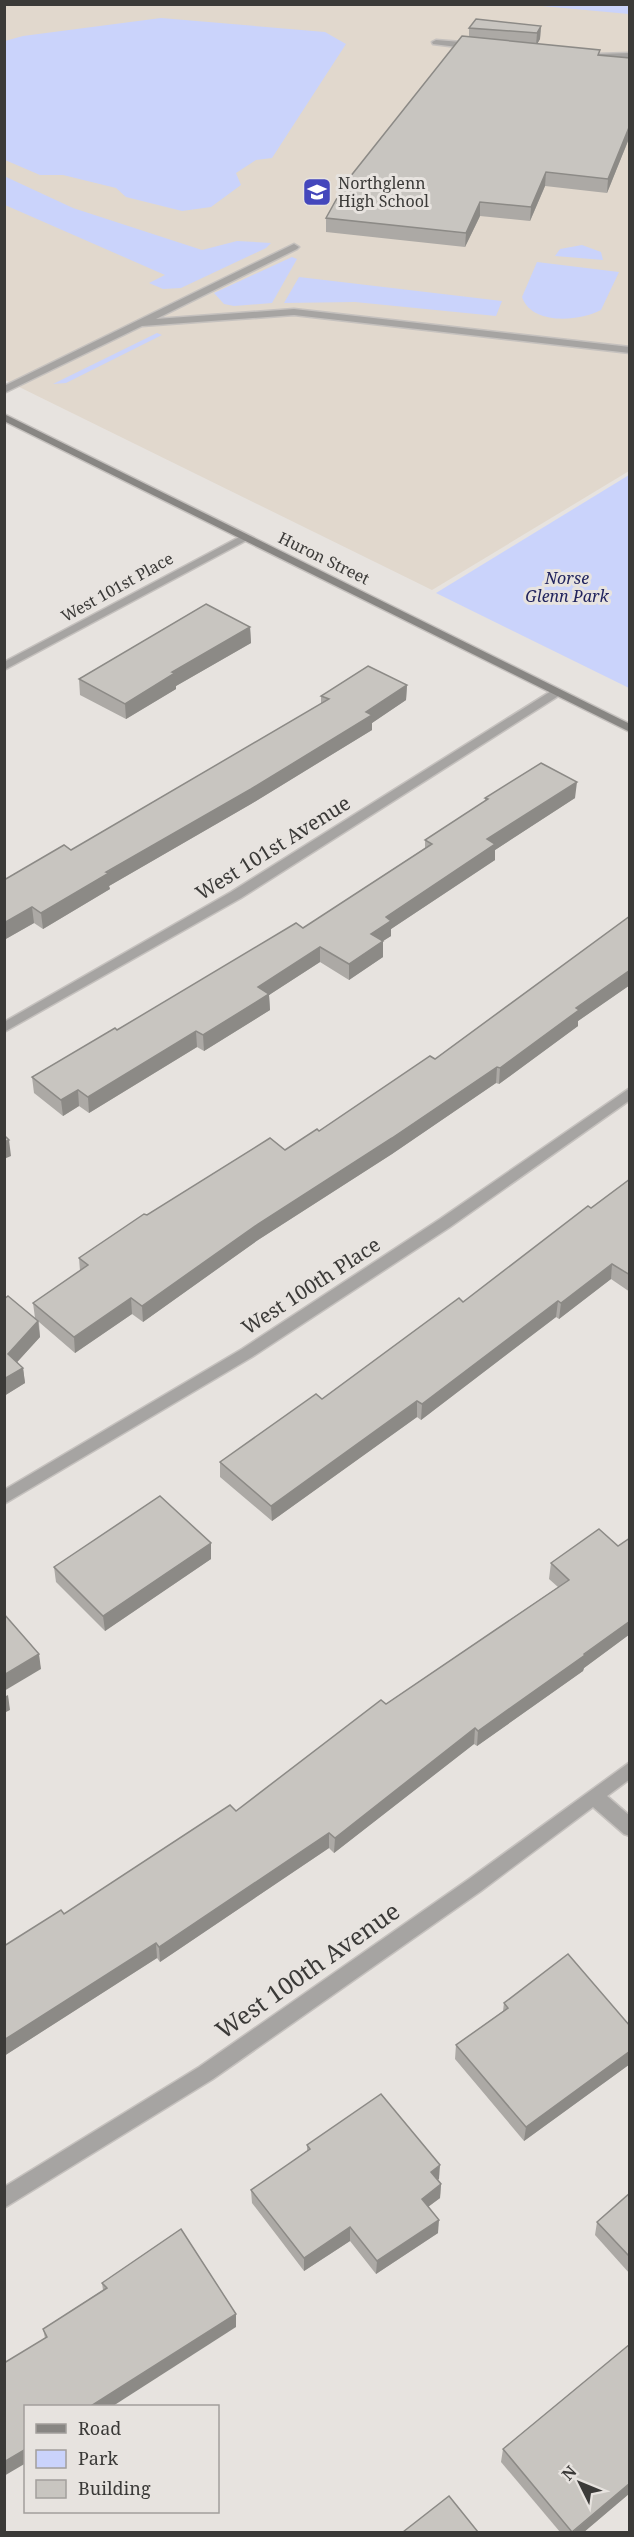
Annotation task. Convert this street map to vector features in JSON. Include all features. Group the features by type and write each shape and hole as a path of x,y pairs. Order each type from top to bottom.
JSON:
{"main road":[{"name":"Huron Street","path":"4,417 630,729"}],"street":[{"path":"436,42 488,47"},
{"path":"588,56 630,56"},
{"path":"4,390 294,247"},
{"path":"139,323 294,312 630,350"},
{"name":"West 101st Place","path":"4,667 245,537"},
{"name":"West 101st Avenue","path":"4,1028 236,895 556,692"},
{"name":"West 100th Place","path":"4,1498 247,1353 446,1223 630,1093"},
{"name":"West 100th Avenue","path":"4,2199 216,2066 475,1885 630,1769"},
{"path":"594,1796 630,1828"}],"shaded area":[{"name":"Northglenn High School","path":"4,5 629,5 629,471 432,590 5,380"}],"green space":[{"path":"531,5 629,5 629,14"},
{"path":"161,18 325,32 346,44 272,158 256,160 236,173 241,185 211,207 182,211 126,197 116,188 63,175 40,175 5,160 5,41 23,36"},
{"path":"4,176 73,208 202,250 237,241 271,243 266,248 181,288 163,289 149,283 165,275 5,205"},
{"path":"582,245 601,252 603,260 555,256 560,249"},
{"path":"292,257 297,259 272,303 234,306 224,304 214,293"},
{"path":"537,262 619,272 601,310 581,317 546,317 527,306 522,297"},
{"path":"299,277 502,301 496,316 355,302 284,303"},
{"path":"157,333 162,335 66,383 53,384"},
{"name":"Norse Glenn Park","path":"629,475 629,688 436,593"}],"building":[{"path":"476,19 541,26 537,33 469,28"},
{"path":"462,36 600,50 598,55 630,58 630,125 608,179 546,172 531,207 480,202 466,233 326,218 346,182"},
{"path":"206,604 250,627 172,672 175,673 125,704 79,679"},
{"path":"368,666 407,685 366,712 372,715 251,789 106,872 109,873 41,913 32,907 4,923 4,880 64,845 71,850 329,699 321,696"},
{"path":"541,763 577,782 487,839 495,844 386,917 391,921 371,934 383,941 349,964 320,947 258,987 269,994 203,1035 196,1031 88,1097 78,1090 61,1100 32,1077 115,1028 117,1030 296,923 303,928 432,844 425,840 488,799 485,798"},
{"path":"630,916 630,970 576,1008 579,1010 500,1068 497,1067 258,1224 142,1306 131,1298 74,1337 33,1303 88,1265 79,1258 144,1214 147,1215 270,1138 285,1150 317,1129 319,1131 430,1056 435,1059"},
{"path":"630,1179 630,1275 612,1264 561,1303 558,1301 422,1404 417,1401 271,1506 220,1462 316,1394 322,1399 459,1298 463,1302 588,1206 591,1208"},
{"path":"8,1296 38,1321 8,1354 23,1368 4,1379 4,1299"},
{"path":"160,1496 211,1543 103,1616 54,1567"},
{"path":"599,1529 618,1546 630,1538 630,1621 478,1731 475,1728 335,1838 329,1833 159,1947 156,1943 4,2040 4,1946 61,1910 64,1914 230,1805 236,1811 381,1700 386,1704 569,1580 551,1563"},
{"path":"4,1614 39,1654 4,1675"},
{"path":"568,1954 630,2026 630,2051 526,2127 456,2045 508,2008 504,2003"},
{"path":"381,2094 440,2165 431,2172 441,2184 422,2199 439,2220 377,2261 350,2227 304,2258 251,2190 310,2149 307,2145"},
{"path":"630,2193 630,2257 597,2222"},
{"path":"181,2229 236,2314 93,2405 24,2405 24,2450 4,2462 4,2363 47,2337 43,2329 107,2288 102,2283"},
{"path":"630,2344 630,2483 572,2532 503,2449"},
{"path":"449,2496 478,2532 403,2532"}],"place":[{"name":"Northglenn High School","path":"317,192"}]}
